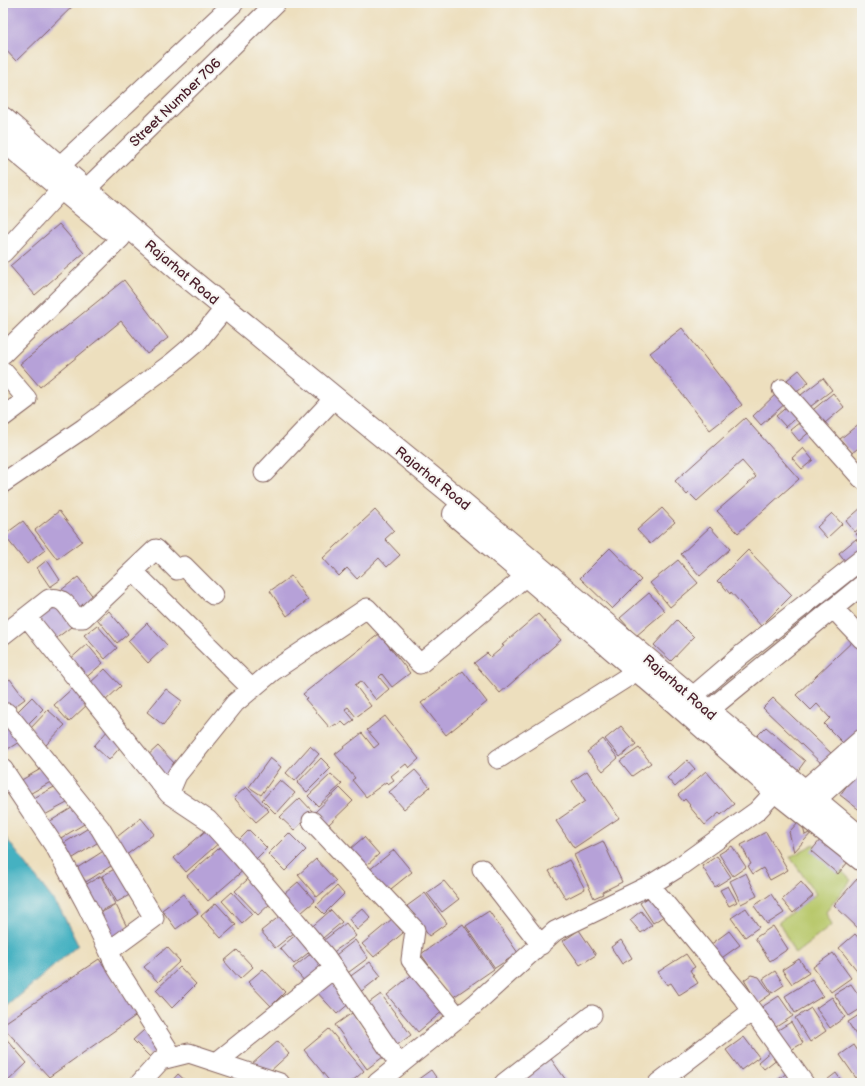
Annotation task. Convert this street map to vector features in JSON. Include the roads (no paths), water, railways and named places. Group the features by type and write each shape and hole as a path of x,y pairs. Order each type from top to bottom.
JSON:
{"main road":[{"name":"Rajarhat Road","path":"3,118 66,185 122,238 221,312 327,406 637,671 862,839"},
{"name":"Rajarhat Road","path":"3,140 66,185 221,312 457,498 700,704 796,790 862,860"}],"street":[{"path":"3,253 234,3"},
{"name":"Street Number 706","path":"66,185 276,3"},
{"path":"3,354 122,238"},
{"path":"3,483 84,428 172,363 198,340 221,312"},
{"path":"3,371 27,399 3,417"},
{"path":"782,389 862,479"},
{"path":"264,473 327,406"},
{"path":"3,635 49,599 56,597 62,600 76,618 83,618 156,549 177,570 184,566 213,595"},
{"path":"700,704 740,655 862,558"},
{"path":"133,571 252,689"},
{"path":"169,794 177,775 236,703 273,671 367,608 420,664 526,576"},
{"path":"700,704 756,673 862,585"},
{"path":"833,608 862,639"},
{"path":"27,616 169,794 208,820 241,856 334,968 398,1064"},
{"path":"740,655 756,673"},
{"path":"498,759 637,671"},
{"path":"7,713 100,828 154,918 109,951"},
{"path":"796,790 862,739"},
{"path":"377,1083 398,1064 458,1017 555,931 650,885 757,811 862,758"},
{"path":"3,769 57,850 86,904 115,964 173,1057"},
{"path":"312,821 415,930 411,960 458,1017"},
{"path":"482,869 541,945"},
{"path":"650,885 752,1011 804,1083"},
{"path":"217,1062 334,968"},
{"path":"658,1083 752,1011"},
{"path":"504,1083 592,1015"},
{"path":"150,1079 161,1060 189,1053 280,1083"}],"water":[{"path":"3,834 60,909 78,945 3,1010"}]}
